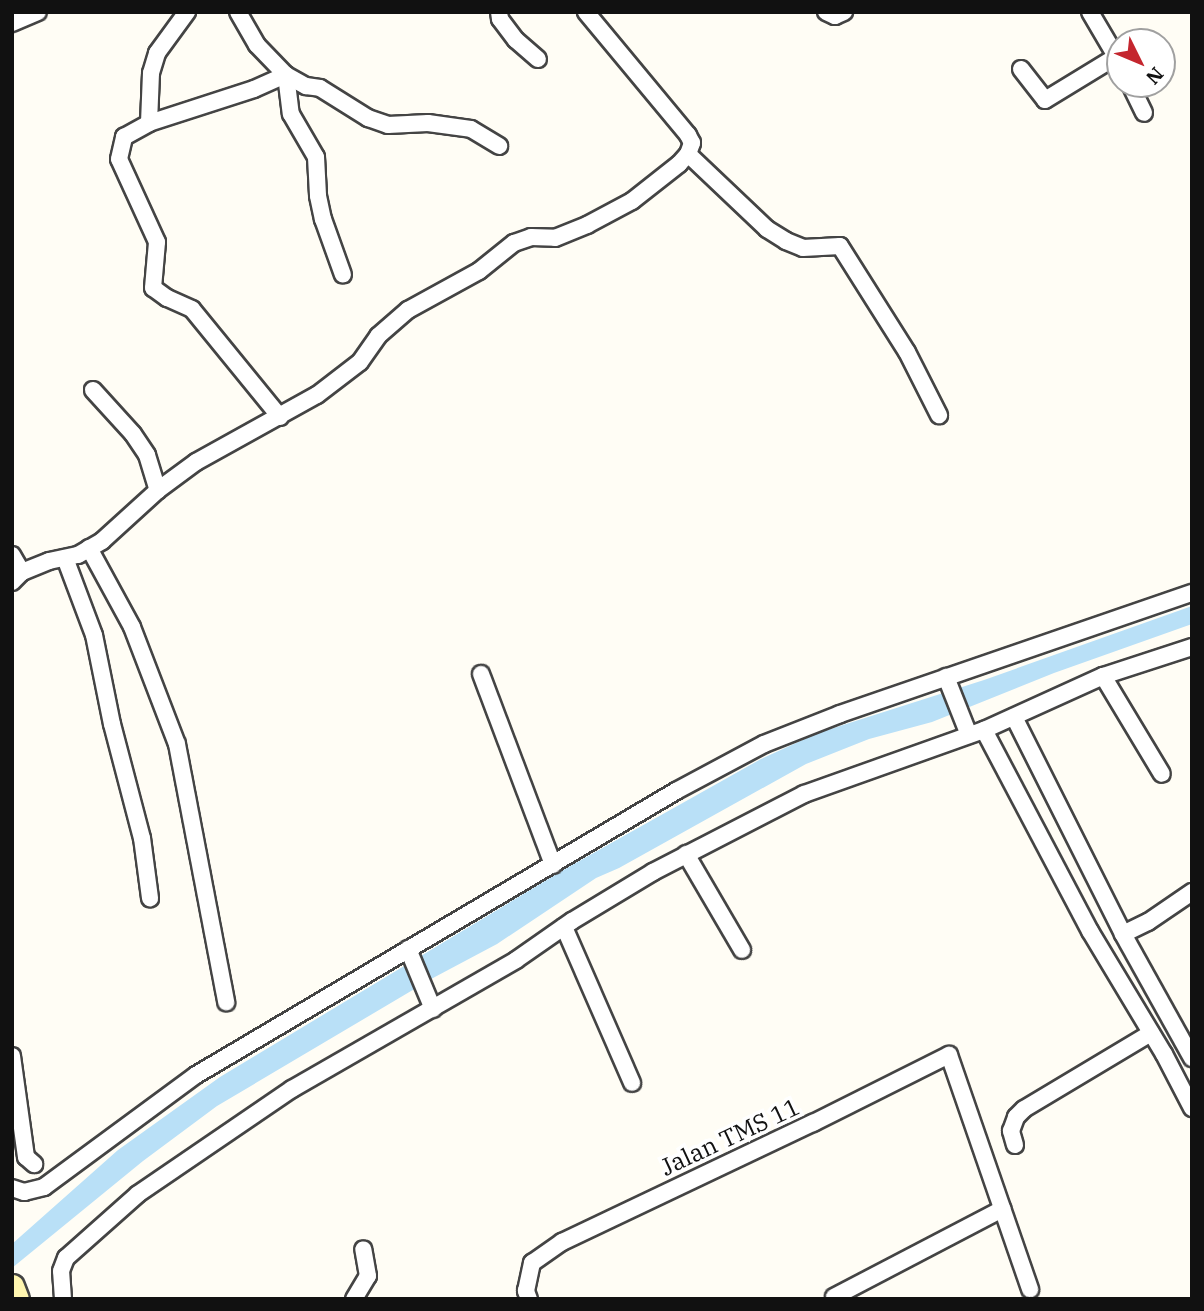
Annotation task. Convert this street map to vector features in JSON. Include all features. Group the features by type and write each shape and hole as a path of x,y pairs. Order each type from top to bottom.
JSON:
{"main road":[{"path":"12,1286 17,1299"}],"street":[{"path":"12,23 38,12"},
{"path":"149,123 151,73 157,53 187,12"},
{"path":"238,12 257,46 286,75 306,86 320,88 368,118 388,125 428,123 471,129 499,146"},
{"path":"499,12 500,19 516,40 538,59"},
{"path":"12,555 17,577 102,541 158,490 196,462 317,395 360,362 378,336 408,310 479,271 514,243 531,237 555,238 621,207 680,164 692,143 688,135 586,12"},
{"path":"1090,12 1106,39"},
{"path":"1021,69 1045,100 1106,66"},
{"path":"280,417 192,309 167,298 153,288 157,242 119,159 124,137 149,123 254,89 286,75"},
{"path":"286,75 291,114 316,157 318,196 323,219 343,275"},
{"path":"1137,98 1144,113"},
{"path":"688,154 767,229 786,241 803,248 840,246 908,352 939,415"},
{"path":"93,390 132,433 147,455 158,490"},
{"path":"89,548 132,627 177,744 226,1002"},
{"path":"65,558 94,635 112,724 142,838 150,898"},
{"path":"12,1188 24,1192 44,1187 196,1075 410,954 676,791 764,744 948,682 1192,593"},
{"path":"63,1299 61,1271 66,1258 138,1194 292,1089 431,1006 516,960 564,927 685,854 804,794 1014,717 1103,676 1192,647"},
{"path":"481,674 553,865"},
{"path":"1103,676 1162,774"},
{"path":"948,682 973,731 1189,1097"},
{"path":"1014,717 1123,934 1192,1058"},
{"path":"685,854 742,950"},
{"path":"1123,934 1148,922 1192,892"},
{"path":"564,927 632,1083"},
{"path":"410,954 431,1006"},
{"path":"1015,1145 1011,1132 1016,1117 1024,1108 1151,1033"},
{"name":"Jalan TMS 11","path":"529,1299 526,1291 532,1263 562,1242 949,1055 1002,1209"},
{"path":"12,1056 26,1157 34,1164"},
{"path":"834,1297 1002,1209 1030,1289"},
{"path":"354,1299 368,1276 363,1249"}],"water":[{"path":"1192,606 1192,624 1054,673 932,722 869,739 806,764 619,868 596,878 497,944 433,978 217,1106 143,1161 12,1268 12,1244 118,1150 220,1077 565,869 761,759 818,733 984,680"}]}
